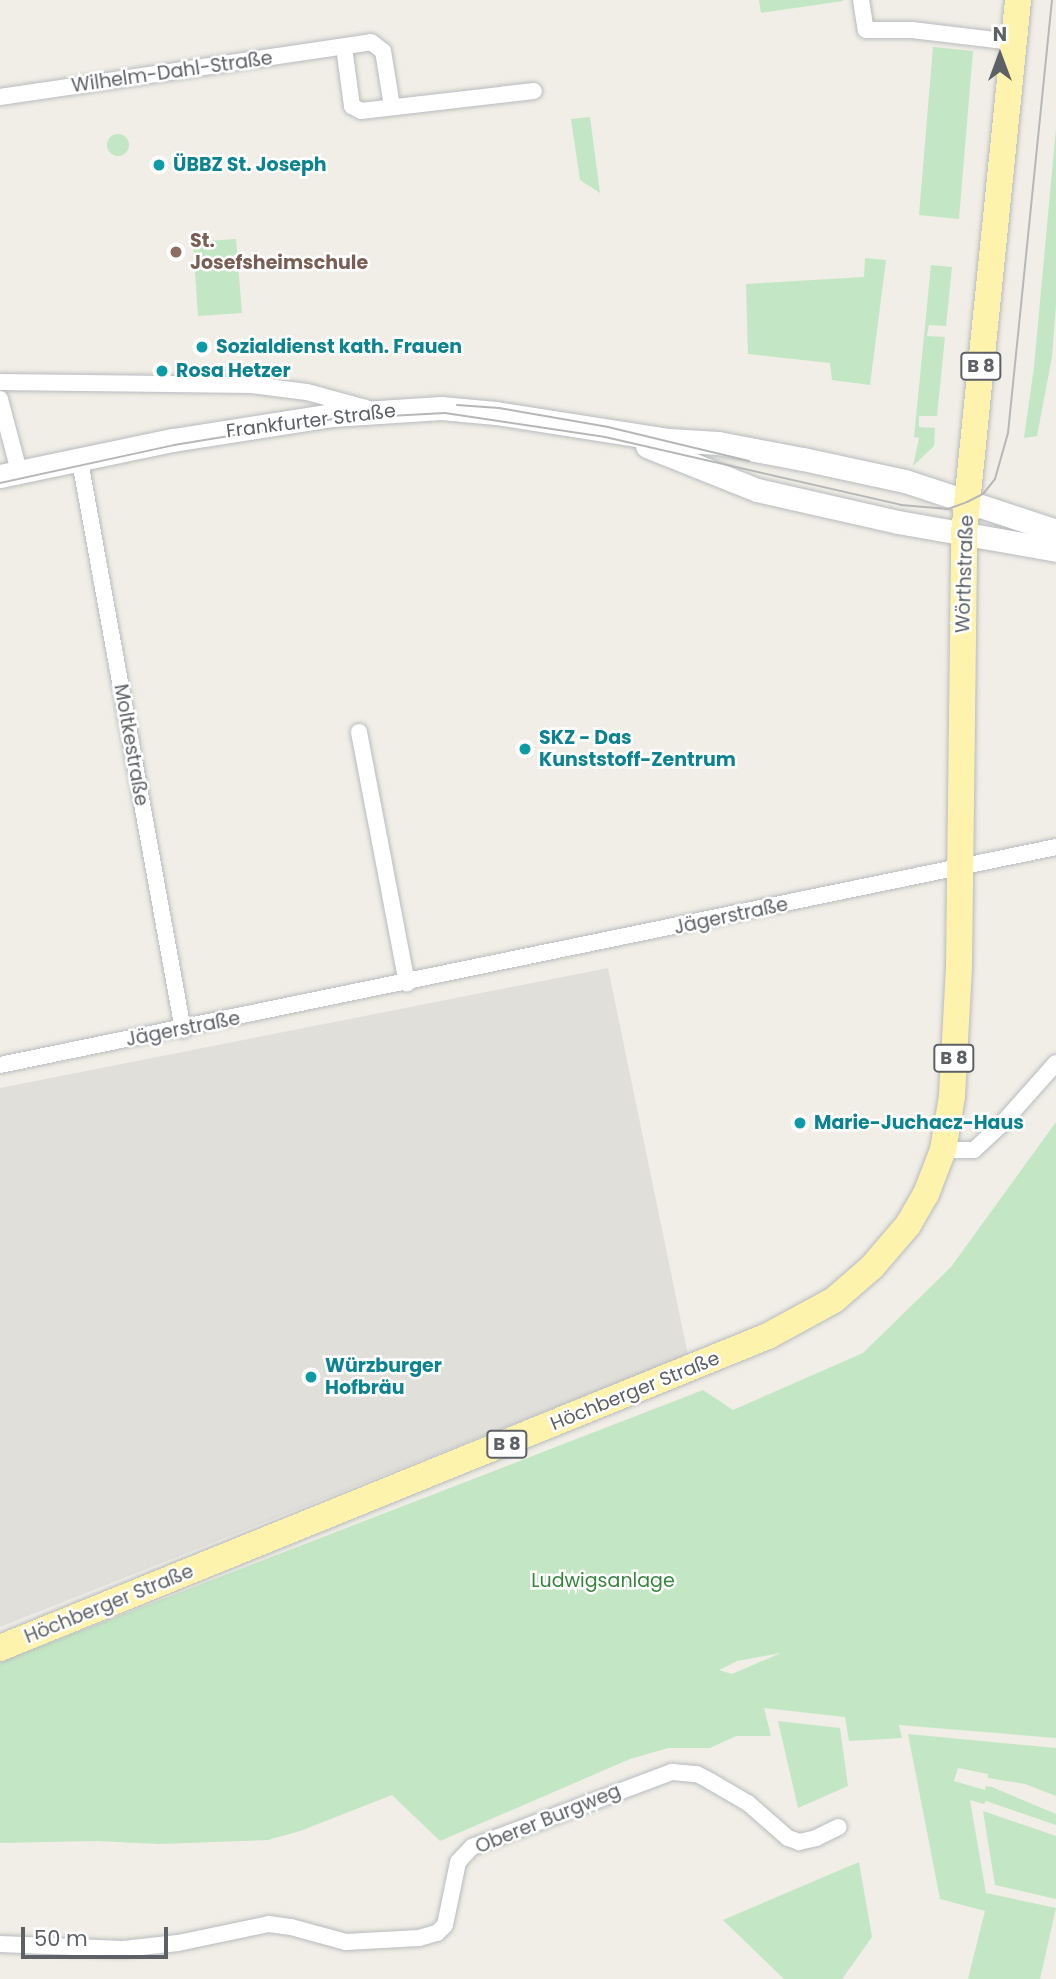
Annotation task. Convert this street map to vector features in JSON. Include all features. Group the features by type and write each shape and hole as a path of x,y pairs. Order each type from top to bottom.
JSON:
{"main road":[{"name":"Wörthstraße","path":"943,1150 952,1096 958,965 964,533 1018,0"},
{"name":"Höchberger Straße","path":"0,1648 693,1369 813,1313 834,1300 873,1267 908,1225 926,1194 943,1150"}],"street":[{"path":"860,0 866,30 912,30 1013,42"},
{"name":"Wilhelm-Dahl-Straße","path":"0,97 371,42 383,51 392,106"},
{"path":"344,47 352,106 361,111 534,91"},
{"path":"0,382 252,386 307,392 382,410"},
{"path":"0,399 7,478"},
{"name":"Frankfurter Straße","path":"7,478 173,440 382,410 441,408 496,413 606,432 718,443 905,481 1056,531"},
{"name":"Frankfurter Straße","path":"606,432 660,450 757,490 1056,550"},
{"name":"Moltkestraße","path":"80,461 183,1030"},
{"path":"359,732 407,983"},
{"name":"Jägerstraße","path":"0,1065 183,1030 1056,847"},
{"path":"943,1150 974,1150 1000,1126 1056,1063"},
{"name":"Oberer Burgweg","path":"0,1944 123,1949 178,1943 269,1924 346,1942 419,1938 437,1933 444,1925 458,1862 472,1847 671,1772 697,1774 719,1786 748,1803 788,1838 799,1842 816,1839 839,1827"}],"shaded area":[{"name":"Würzburger Hofbräu","path":"608,968 688,1355 0,1627 0,1088"}],"green space":[{"path":"759,0 843,0 843,1 761,13"},
{"path":"933,47 973,51 959,219 919,215"},
{"path":"590,117 600,193 580,180 571,119"},
{"path":"1056,128 1056,304 1052,357 1037,436 1024,438 1034,367"},
{"path":"118,134 128,141 129,145 122,155 118,156 108,149 107,145 114,135"},
{"path":"236,239 242,313 198,316 193,242"},
{"path":"865,258 886,260 870,385 832,380 830,363 748,354 746,284 864,277"},
{"path":"931,265 952,267 946,326 929,325 927,336 945,337 937,416 919,416 919,427 935,428 934,446 913,466 919,438 914,437"},
{"name":"Ludwigsanlage","path":"1056,1122 1056,1738 899,1725 902,1738 849,1741 845,1717 764,1708 771,1736 736,1736 710,1748 668,1748 630,1759 440,1841 392,1795 300,1831 268,1840 159,1844 97,1841 0,1843 0,1662 703,1390 733,1410 863,1353 951,1267","holes":["781,1653 732,1674 719,1670 737,1661"]},
{"path":"778,1721 840,1728 848,1786 798,1808"},
{"path":"908,1734 1056,1748 1056,1796 1025,1784 988,1778 988,1774 958,1768 954,1781 985,1790 986,1786 992,1787 1056,1814 1056,1825 986,1801 984,1804 970,1800 986,1893 1056,1908 1040,1979 968,1979 985,1911 940,1899"},
{"path":"983,1811 1056,1836 1056,1899 995,1885"},
{"path":"859,1862 872,1937 842,1979 784,1979 723,1920"}],"tram line":[{"path":"0,483 174,445 333,419 445,413 605,437 901,505 948,509 967,502 983,494 995,479 1008,433 1052,0"},
{"path":"457,405 499,408 608,427 749,461"}],"place":[{"name":"ÜBBZ St. Joseph","path":"159,165"},
{"name":"St. Josefsheimschule","path":"176,252"},
{"name":"Sozialdienst kath. Frauen","path":"202,347"},
{"name":"Rosa Hetzer","path":"162,371"},
{"name":"SKZ - Das Kunststoff-Zentrum","path":"525,749"},
{"name":"Marie-Juchacz-Haus","path":"800,1123"},
{"name":"Würzburger Hofbräu","path":"311,1377"}]}
